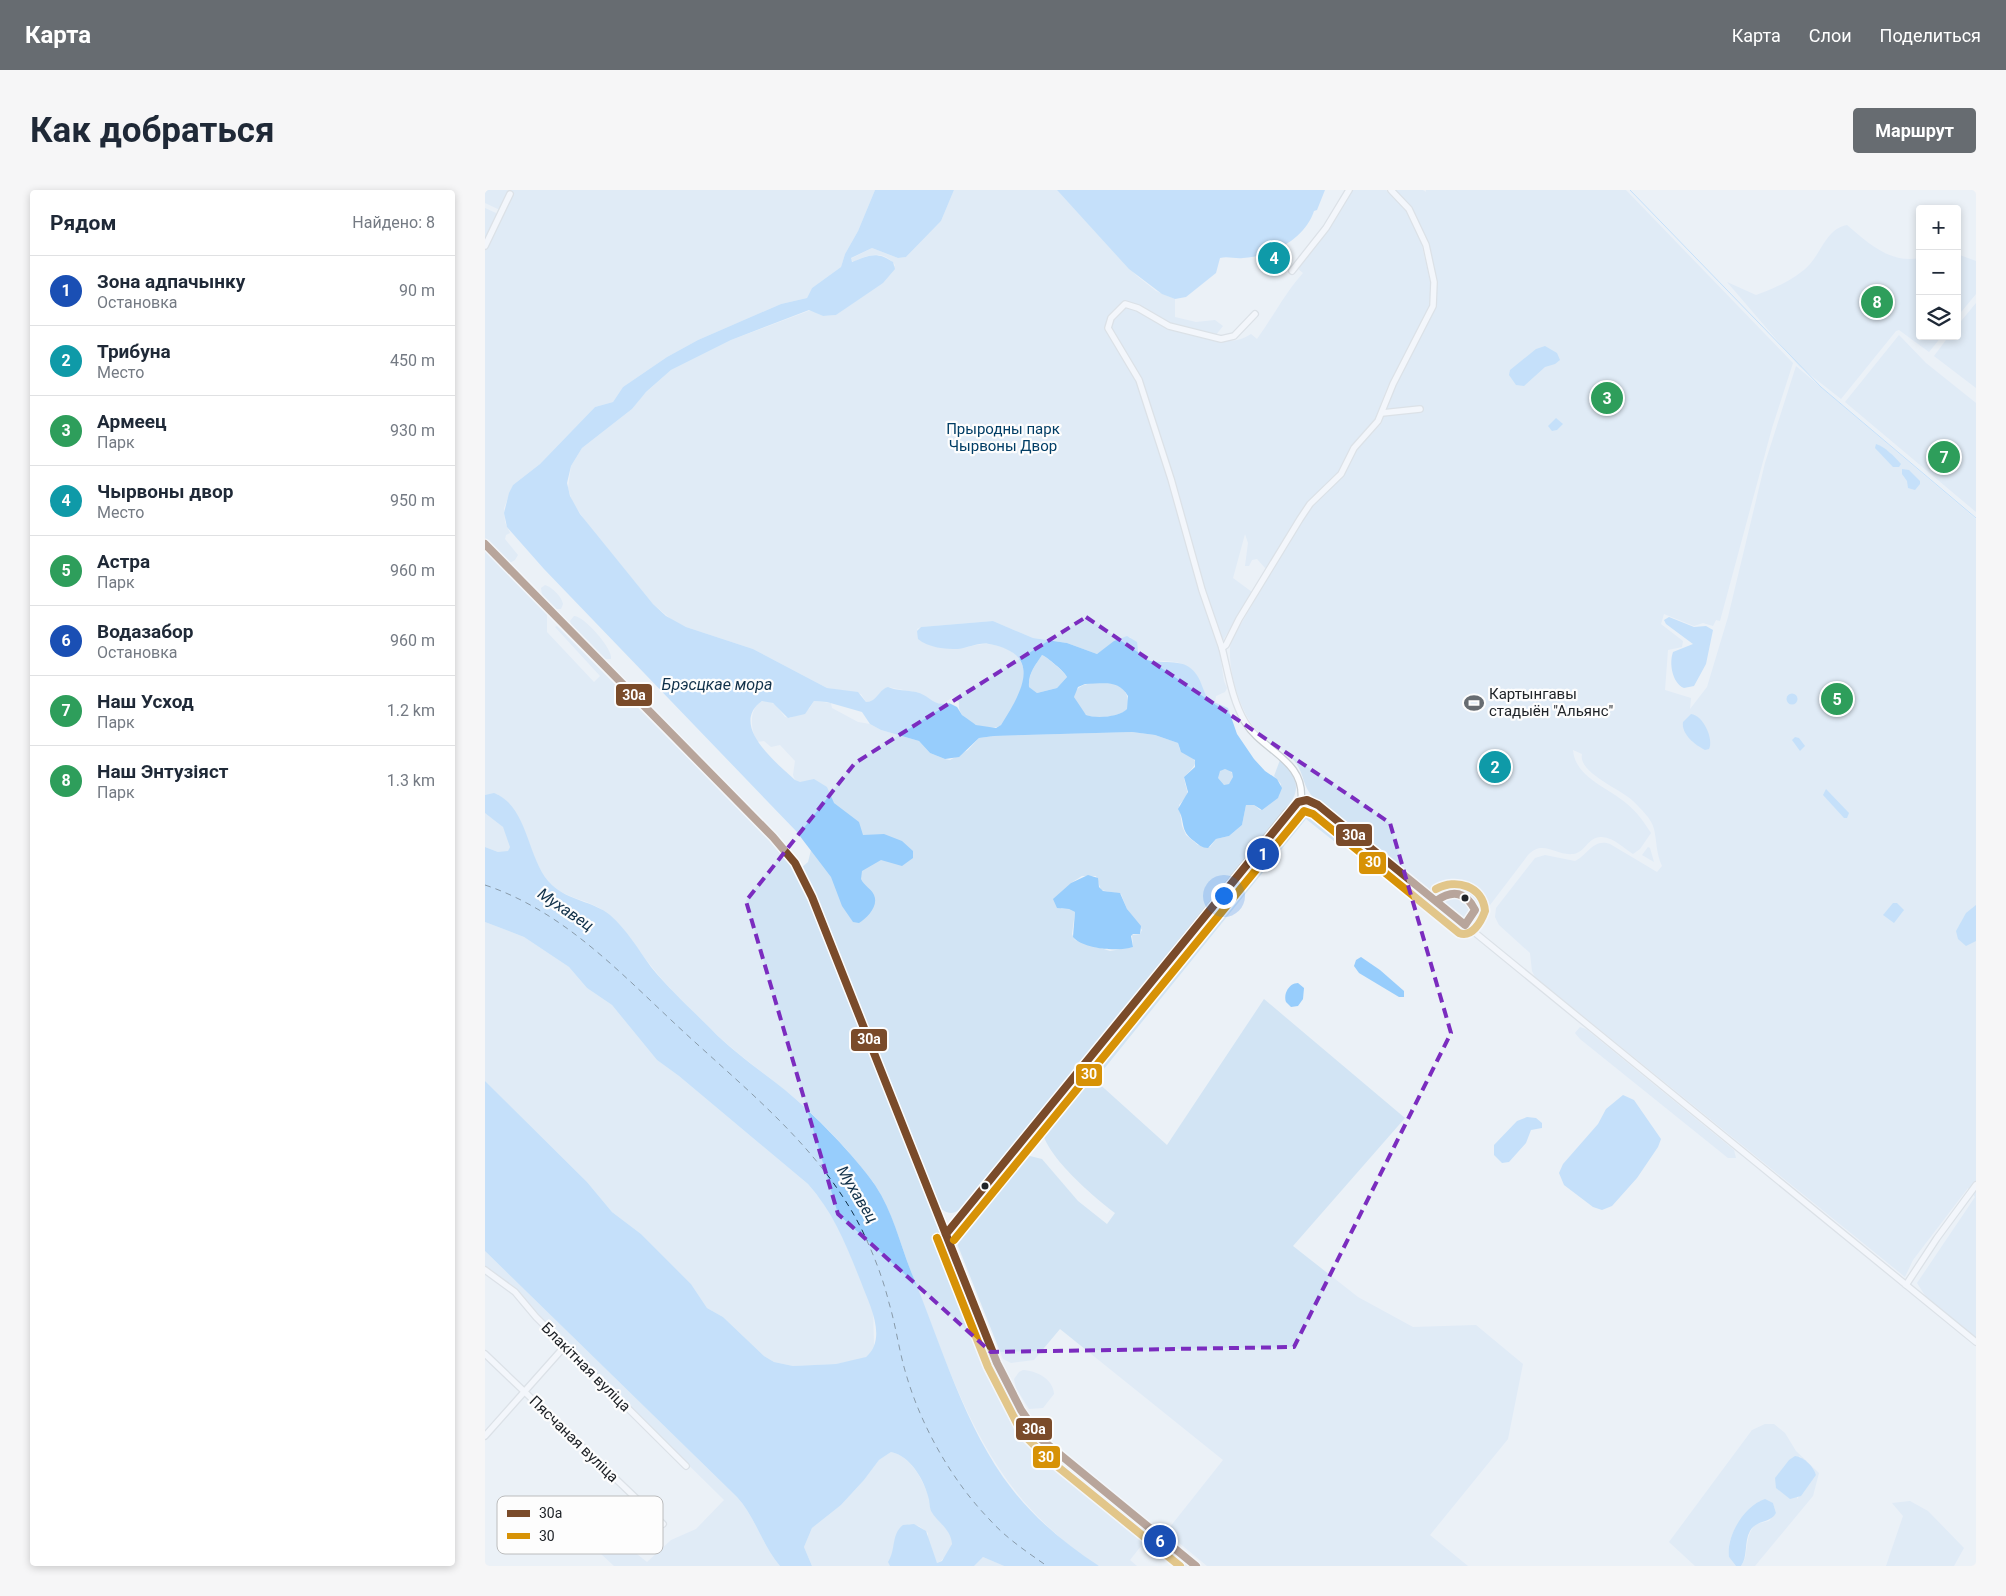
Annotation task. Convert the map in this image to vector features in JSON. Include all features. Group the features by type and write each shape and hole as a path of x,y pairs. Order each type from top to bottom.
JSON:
{"street":[{"path":"1292,271 1326,228 1344,193 1349,190"},
{"path":"1222,648 1226,645 1255,591 1305,511 1341,474 1354,448 1375,426 1393,384 1429,316 1435,295 1429,257 1422,236 1409,210 1391,190"},
{"path":"485,246 510,194"},
{"path":"1255,314 1234,336 1221,340 1169,326 1138,308 1125,304 1111,318 1108,328 1130,363 1141,387 1171,479 1202,590 1222,648 1232,690 1242,717 1256,736 1291,766 1300,782 1301,801"},
{"path":"1382,413 1420,409"},
{"path":"485,544 773,837 795,863 812,897 997,1363 1030,1427 1053,1450 1197,1566"},
{"path":"945,1234 1286,813 1301,801 1314,802 1976,1342"},
{"path":"1906,1285 1937,1238 1976,1185"},
{"name":"Блакітная вуліца","path":"485,1270 515,1292 530,1312 686,1466"},
{"path":"486,1433 565,1346"},
{"name":"Пясчаная вуліца","path":"485,1354 634,1496"}],"highlighted area":[{"path":"1086,617 1390,823 1451,1033 1294,1347 991,1352 838,1214 746,901 855,763"}],"green space":[{"path":"485,190 508,190 500,210 485,203"},
{"path":"509,190 875,190 858,231 845,254 841,267 812,288 807,298 781,304 698,340 667,357 623,387 613,402 595,407 540,464 513,485 504,508 505,522 510,533 506,535 505,539 518,555 515,560 508,564 485,540 485,251 512,193"},
{"name":"Прыродны парк Чырвоны Двор","path":"954,190 1057,190 1137,276 1156,291 1175,299 1175,317 1196,322 1215,320 1223,326 1215,336 1229,341 1242,339 1251,334 1257,339 1290,289 1303,273 1297,268 1325,235 1351,190 1386,190 1405,209 1421,242 1431,285 1430,305 1387,388 1375,419 1351,446 1339,472 1304,507 1266,569 1257,559 1252,560 1249,566 1245,566 1248,543 1245,534 1233,578 1252,592 1219,647 1224,681 1227,688 1225,692 1216,696 1215,702 1206,696 1197,676 1190,668 1179,663 1144,659 1130,637 1119,639 1097,654 1067,643 1033,638 993,621 921,627 917,629 920,640 933,645 960,648 983,644 994,645 1007,649 1017,656 1023,668 1023,681 1016,702 1000,726 979,726 966,720 959,709 959,702 953,697 942,704 932,702 919,693 888,687 873,700 866,702 861,694 827,688 753,649 686,627 672,620 653,604 585,521 572,501 568,488 571,466 582,448 632,409 643,395 671,370 731,340 811,310 823,316 836,315 885,280 895,265 881,255 870,255 854,262 850,259 872,248 898,258 906,257 941,221"},
{"path":"1396,190 1423,190 1426,192 1426,190 1626,190 1793,363 1772,428 1720,621 1716,620 1713,626 1703,623 1694,626 1664,614 1661,624 1683,641 1682,647 1668,650 1665,690 1691,698 1690,709 1707,687 1728,617 1765,463 1796,366 1976,519 1976,1338 1928,1300 1917,1283 1975,1197 1968,1188 1913,1260 1905,1277 1535,977 1532,971 1530,953 1499,925 1495,917 1496,908 1535,858 1545,855 1575,861 1595,845 1604,843 1610,844 1657,872 1662,866 1653,825 1648,818 1627,796 1593,774 1583,761 1582,754 1573,750 1579,767 1593,781 1630,806 1651,833 1640,849 1633,854 1615,841 1602,837 1593,839 1581,851 1573,854 1544,848 1534,850 1528,855 1487,909 1474,902 1466,893 1457,890 1447,890 1437,895 1426,890 1313,797 1307,789 1296,763 1287,753 1255,728 1249,720 1239,699 1232,674 1230,662 1231,641 1298,526 1310,509 1344,475 1355,452 1381,424 1395,386 1435,309 1437,282 1428,244 1412,210"},
{"path":"485,208 496,213 497,216 485,242"},
{"path":"1847,225 1871,245 1889,255 1899,258 1916,258 1916,340 1939,340 1929,352 1899,330 1896,331 1841,399 1799,366 1727,282 1756,295 1777,286 1805,269 1815,258 1830,235 1840,227"},
{"path":"1961,255 1976,261 1976,294 1961,312"},
{"path":"1976,303 1976,388 1934,356 1946,340 1961,340 1961,321"},
{"path":"1899,335 1926,363 1976,403 1976,512 1845,402"},
{"path":"485,549 547,613 547,632 594,682 600,676 555,627 557,626 785,856 806,892 986,1350 1022,1420 1037,1440 1192,1566 1175,1566 1145,1541 1130,1560 1137,1566 1100,1566 1082,1556 1070,1546 1027,1505 1004,1475 984,1443 967,1410 937,1340 890,1213 873,1182 808,1110 731,1047 680,998 609,915 595,906 556,889 542,872 536,861 522,824 515,812 497,794 485,795"},
{"path":"545,585 559,595 563,604 561,609 555,609 542,596 541,588"},
{"path":"574,616 579,617 591,627 603,641 611,659 603,659 572,626 570,621"},
{"path":"1042,655 1067,677 1057,688 1037,693 1029,687 1029,682 1032,670"},
{"path":"1091,683 1116,684 1125,691 1128,701 1127,709 1124,712 1113,716 1089,716 1081,710 1074,697 1076,691 1084,685"},
{"path":"766,700 776,705 785,717 790,718 809,709 814,701 831,703 832,708 858,722 870,724 881,730 919,741 930,753 950,760 968,750 979,738 994,736 1132,732 1155,735 1178,743 1180,750 1194,759 1195,765 1184,777 1187,794 1179,805 1182,826 1186,835 1198,845 1210,847 1216,839 1229,836 1242,825 1246,805 1254,805 1260,810 1279,796 1281,784 1274,776 1280,760 1289,770 1295,781 1295,792 1289,805 960,1209 954,1212 945,1212 938,1205 821,908 801,868 808,862 811,850 797,785 793,775 795,761 780,745 771,747 764,741 757,742 753,731 752,718 756,706","holes":["1082,876 1096,876 1101,890 1121,894 1127,909 1142,930 1140,934 1132,935 1133,947 1110,951 1075,940 1072,934 1075,912 1069,909 1061,909 1071,883"]},
{"path":"1225,769 1233,777 1225,785 1217,777"},
{"path":"1301,803 1318,809 1341,828 1342,832 1335,842 1306,819 1095,1080 1167,1145 1264,999 1405,1118 1293,1246 1358,1297 1413,1327 1476,1325 1523,1364 1508,1439 1430,1535 1468,1566 1207,1566 1166,1532 1223,1460 1060,1329 1034,1360 1011,1363 1003,1359 958,1246 957,1238 959,1232 972,1210 1002,1175 1020,1158 1026,1155 1042,1159 1078,1201 1107,1224 1115,1213 1082,1185 1057,1159 1048,1146 1043,1133 1042,1122 1252,860 1260,859 1267,851 1268,842"},
{"path":"485,813 495,819 508,835 510,847 508,852 498,852 485,847"},
{"path":"1648,847 1650,848 1654,862 1642,855"},
{"path":"1453,894 1471,907 1471,914 1467,918 1461,918 1445,905 1445,899"},
{"path":"485,922 524,937 569,967 587,988 612,1005 657,1060 679,1076 808,1184 822,1201 840,1231 873,1307 874,1346 869,1355 862,1359 836,1364 793,1366 774,1362 764,1356 723,1317 707,1308 691,1284 641,1234 612,1212 587,1182 485,1081"},
{"path":"1580,1027 1586,1029 1734,1150 1736,1158 1728,1158 1580,1039 1575,1033"},
{"path":"485,1251 737,1497 744,1505 768,1549 780,1566 614,1566 601,1554 637,1554 647,1562 656,1554 663,1554 663,1547 671,1540 696,1529 724,1500 567,1345 517,1291 485,1266"},
{"path":"1023,1370 1039,1374 1051,1384 1054,1394 1043,1408 1029,1409 1016,1388 1014,1379"},
{"path":"1765,1424 1774,1424 1785,1433 1796,1451 1819,1473 1813,1496 1755,1566 1741,1566 1744,1562 1749,1534 1756,1524 1769,1521 1776,1513 1773,1503 1760,1501 1737,1526 1730,1541 1729,1549 1729,1557 1736,1566 1695,1566 1669,1542 1752,1430","holes":["1799,1456 1813,1468 1816,1475 1797,1499"]},
{"path":"891,1452 904,1458 919,1475 934,1514 952,1538 948,1553 937,1563 928,1542 928,1533 919,1526 909,1524 895,1539 890,1566 812,1566 804,1547 812,1528 841,1505 879,1460"},
{"path":"1910,1501 1928,1511 1964,1548 1954,1566 1886,1566 1903,1516 1892,1503"},
{"path":"983,1557 1004,1566 974,1566"}],"water":[{"name":"Брэсцкае мора","path":"875,190 954,190 941,221 906,257 898,258 872,248 851,258 852,262 873,255 882,256 893,262 895,269 883,283 836,315 823,316 809,310 731,340 671,370 646,392 632,409 582,448 571,466 567,483 570,496 580,514 653,604 666,616 686,627 753,649 827,688 858,692 866,702 873,700 882,690 888,687 913,691 921,693 935,702 949,703 957,707 962,715 976,725 996,728 1001,725 1021,688 1023,665 1017,656 1006,649 989,644 958,649 932,646 918,639 917,631 921,627 993,621 1033,638 1067,643 1097,654 1114,641 1127,636 1137,642 1139,653 1145,659 1184,664 1199,678 1209,700 1228,708 1237,734 1254,759 1265,771 1277,779 1282,788 1278,798 1262,810 1254,805 1246,805 1242,825 1229,836 1216,839 1206,848 1197,844 1186,833 1178,809 1188,792 1184,777 1195,767 1195,760 1181,752 1178,743 1155,735 1132,732 994,736 979,738 959,757 945,759 930,753 919,741 881,730 870,724 862,712 827,702 814,701 805,714 788,718 773,703 762,701 753,711 750,721 759,744 778,764 795,780 800,782 814,779 827,787 834,803 859,822 863,835 884,834 902,841 913,851 913,858 902,866 881,860 862,871 861,879 873,893 875,903 865,918 859,923 853,922 842,906 831,877 796,831 544,569 507,527 504,513 513,485 540,464 595,407 613,402 623,387 667,357 698,340 781,304 807,298 812,288 841,267 845,254 858,231","holes":["1042,655 1056,665 1067,677 1057,688 1037,693 1029,687 1029,682 1032,670","1104,683 1120,687 1128,696 1127,709 1119,714 1108,716 1096,717 1086,715 1074,697 1078,687 1085,684","1225,769 1232,772 1233,777 1229,784 1224,785 1218,778 1220,771"]},
{"path":"1057,190 1325,190 1317,210 1314,211 1310,221 1295,238 1276,250 1254,257 1220,258 1216,273 1186,297 1175,299 1162,294 1129,269"},
{"path":"1545,346 1557,353 1560,360 1555,364 1545,367 1524,386 1516,385 1509,375 1510,370 1536,349"},
{"path":"1556,418 1563,424 1557,430 1552,431 1548,426"},
{"path":"1876,444 1886,449 1896,458 1901,464 1899,467 1893,467 1875,448"},
{"path":"1902,469 1909,470 1920,481 1915,490 1908,488 1907,481 1902,474"},
{"path":"1669,617 1694,627 1706,626 1713,630 1706,664 1694,686 1684,688 1674,677 1672,667 1673,652 1693,644 1666,624 1664,620"},
{"path":"1790,694 1794,694 1797,699 1796,703 1790,704 1787,701 1787,697"},
{"path":"1691,714 1700,718 1706,728 1710,739 1709,749 1705,750 1686,735 1683,722"},
{"path":"1795,737 1799,738 1805,746 1800,751 1792,740"},
{"path":"1826,789 1849,813 1847,818 1844,818 1823,795"},
{"name":"Мухавец","path":"494,793 506,800 514,810 521,822 537,863 552,885 566,894 610,915 627,933 651,967 680,999 728,1045 808,1110 867,1174 887,1206 955,1385 980,1439 995,1465 1021,1500 1042,1521 1064,1541 1099,1566 1004,1566 983,1557 974,1566 890,1566 888,1562 895,1537 903,1525 914,1524 926,1531 937,1563 942,1561 952,1544 947,1530 931,1511 926,1489 919,1475 904,1458 891,1452 879,1460 841,1505 812,1528 804,1547 812,1566 780,1566 768,1549 744,1505 737,1497 485,1251 485,1081 587,1182 612,1212 641,1234 691,1284 707,1308 723,1317 764,1356 774,1362 793,1366 836,1364 866,1357 876,1340 875,1321 872,1310 850,1256 833,1219 808,1184 679,1076 657,1060 612,1005 587,988 569,967 524,937 485,922 485,847 498,852 508,851 510,847 503,827 485,813 485,795"},
{"path":"1088,875 1098,878 1099,887 1103,891 1120,893 1127,909 1141,926 1140,934 1133,934 1131,936 1133,947 1110,949 1092,947 1073,937 1075,912 1069,909 1057,908 1053,899 1071,883"},
{"path":"1893,903 1897,903 1904,910 1894,923 1883,915"},
{"path":"1976,905 1976,941 1966,946 1958,939 1956,931 1966,913"},
{"path":"1361,957 1380,970 1404,991 1404,997 1399,997 1359,973 1354,966 1356,960"},
{"path":"1298,983 1304,988 1303,999 1298,1006 1291,1007 1285,999 1286,992 1289,987"},
{"path":"1623,1095 1634,1100 1661,1139 1658,1147 1637,1178 1612,1206 1602,1210 1593,1207 1564,1185 1559,1173 1563,1164 1598,1124 1606,1109"},
{"path":"1527,1117 1536,1118 1542,1123 1542,1128 1531,1130 1526,1143 1509,1162 1502,1163 1494,1155 1494,1145 1517,1121"},
{"path":"1795,1456 1802,1458 1808,1463 1816,1475 1801,1496 1790,1499 1776,1488 1775,1478 1789,1460"},
{"path":"1765,1499 1773,1503 1776,1513 1770,1519 1753,1527 1748,1535 1743,1562 1741,1566 1736,1566 1729,1557 1730,1540 1744,1515 1750,1508"}],"waterway":[{"path":"1630,190 1821,387 1976,518"}],"ferry route":[{"path":"485,885 514,897 542,912 593,948 759,1101 806,1148 846,1201 870,1248 887,1294 912,1394 939,1452 963,1488 996,1527 1047,1566"}],"transit line":[{"name":"30а","path":"485,544 773,837 795,863 812,897 997,1363 1021,1410 1041,1439 1196,1566"},
{"name":"30а","path":"946,1234 1298,802 1307,800 1318,805 1465,925 1475,910 1467,899 1459,894 1448,895 1436,901"},
{"name":"30","path":"954,1240 1304,811 1313,814 1459,933 1464,934 1472,931 1481,920 1485,911 1479,895 1467,886 1460,885 1452,884 1436,889"},
{"name":"30","path":"937,1238 988,1367 1022,1433 1047,1458 1180,1566"}],"place":[{"name":"Чырвоны двор","path":"1274,258"},
{"name":"Наш Энтузіяст","path":"1877,302"},
{"name":"Армеец","path":"1607,398"},
{"name":"Наш Усход","path":"1944,457"},
{"name":"Астра","path":"1837,699"},
{"name":"Картынгавы стадыён \"Альянс\"","path":"1474,703"},
{"name":"Трибуна","path":"1495,767"},
{"name":"Зона адпачынку","path":"1263,854"},
{"name":"Водазабор","path":"1160,1541"}]}
